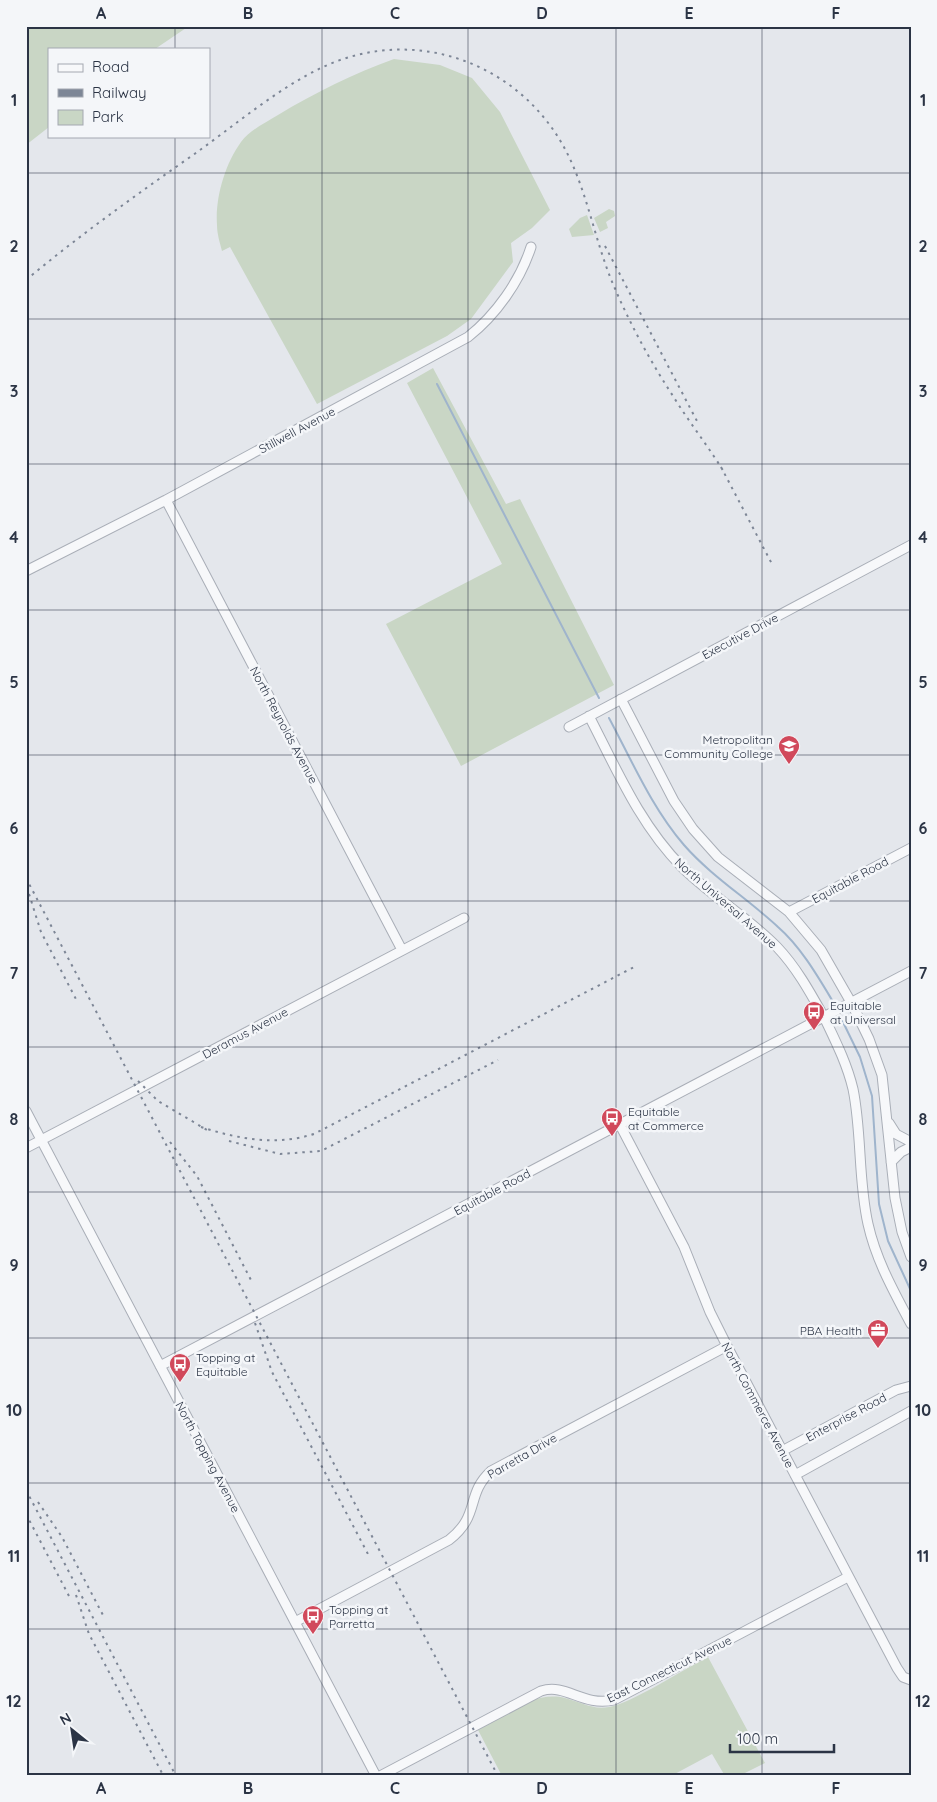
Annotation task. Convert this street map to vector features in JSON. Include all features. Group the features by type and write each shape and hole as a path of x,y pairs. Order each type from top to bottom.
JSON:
{"street":[{"name":"Stillwell Avenue","path":"26,571 166,500 468,337 492,315 526,261 530,248"},
{"name":"North Reynolds Avenue","path":"166,500 402,950"},
{"name":"Executive Drive","path":"569,727 911,546"},
{"path":"622,699 674,801 693,829 718,857 789,912 821,950 852,1004 877,1059 885,1090 898,1216 911,1257"},
{"name":"North Universal Avenue","path":"589,716 640,811 662,845 682,867 777,947 801,977 824,1018 841,1052 853,1091 864,1200 873,1245 891,1288 911,1324"},
{"name":"Equitable Road","path":"789,912 911,848"},
{"name":"Deramus Avenue","path":"26,1148 464,918"},
{"name":"Equitable Road","path":"160,1366 852,1004 911,971"},
{"name":"North Topping Avenue","path":"26,1111 378,1776"},
{"path":"888,1122 896,1134 911,1142"},
{"name":"North Commerce Avenue","path":"620,1125 684,1247 710,1312 782,1452 897,1668 909,1680"},
{"path":"891,1162 896,1156 911,1147"},
{"name":"Parretta Drive","path":"295,1622 434,1548 460,1531 472,1514 478,1485 491,1471 727,1346"},
{"name":"Enterprise Road","path":"782,1452 896,1390 911,1386"},
{"name":"Enterprise Road","path":"795,1475 911,1411"},
{"name":"East Connecticut Avenue","path":"378,1776 541,1691 560,1690 592,1702 614,1700 848,1578"}],"green space":[{"path":"26,26 189,26 156,48 48,48 48,128 26,145"},
{"path":"394,59 440,65 472,78 500,112 550,210 532,228 511,243 513,262 471,319 447,336 317,404 230,247 222,251 217,228 219,193 230,160 241,142 253,130 321,91 349,77"},
{"path":"609,209 614,211 615,216 606,222 608,228 600,232 594,218"},
{"path":"587,215 594,235 572,237 569,229 580,218"},
{"path":"433,368 506,504 520,499 614,685 461,766 386,624 502,564 407,383"},
{"path":"708,1657 765,1763 739,1776 725,1776 712,1754 671,1776 502,1776 478,1730 519,1705 542,1698 554,1696 603,1708 619,1704 644,1693"}],"waterway":[{"path":"437,384 599,698"},
{"path":"609,718 643,784 662,816 684,845 706,867 794,943 808,961 832,1000"},
{"path":"842,1020 860,1057 872,1096 879,1204 888,1241 911,1291"}],"railway":[{"path":"26,280 129,200 273,96 323,67 356,55 389,50 422,51 454,57 484,70 512,87 537,110 558,137 576,172 606,266 633,327 664,383 724,472"},
{"path":"605,246 698,423"},
{"path":"721,467 772,564"},
{"path":"26,878 498,1776"},
{"path":"29,894 41,932 78,1003"},
{"path":"201,1127 257,1140 286,1140 314,1134 636,966"},
{"path":"229,1141 280,1154 321,1151 498,1060"},
{"path":"138,1081 158,1101 207,1130"},
{"path":"170,1142 197,1176 252,1282"},
{"path":"255,1323 272,1372 369,1556"},
{"path":"26,1490 176,1776"},
{"path":"38,1502 62,1537 105,1619"},
{"path":"26,1514 69,1596"},
{"path":"76,1595 89,1634 163,1775"}],"place":[{"name":"Metropolitan Community College","path":"789,765"},
{"name":"Equitable at Universal","path":"814,1031"},
{"name":"Equitable at Commerce","path":"612,1137"},
{"name":"PBA Health","path":"878,1349"},
{"name":"Topping at Equitable","path":"180,1383"},
{"name":"Topping at Parretta","path":"313,1635"}]}
